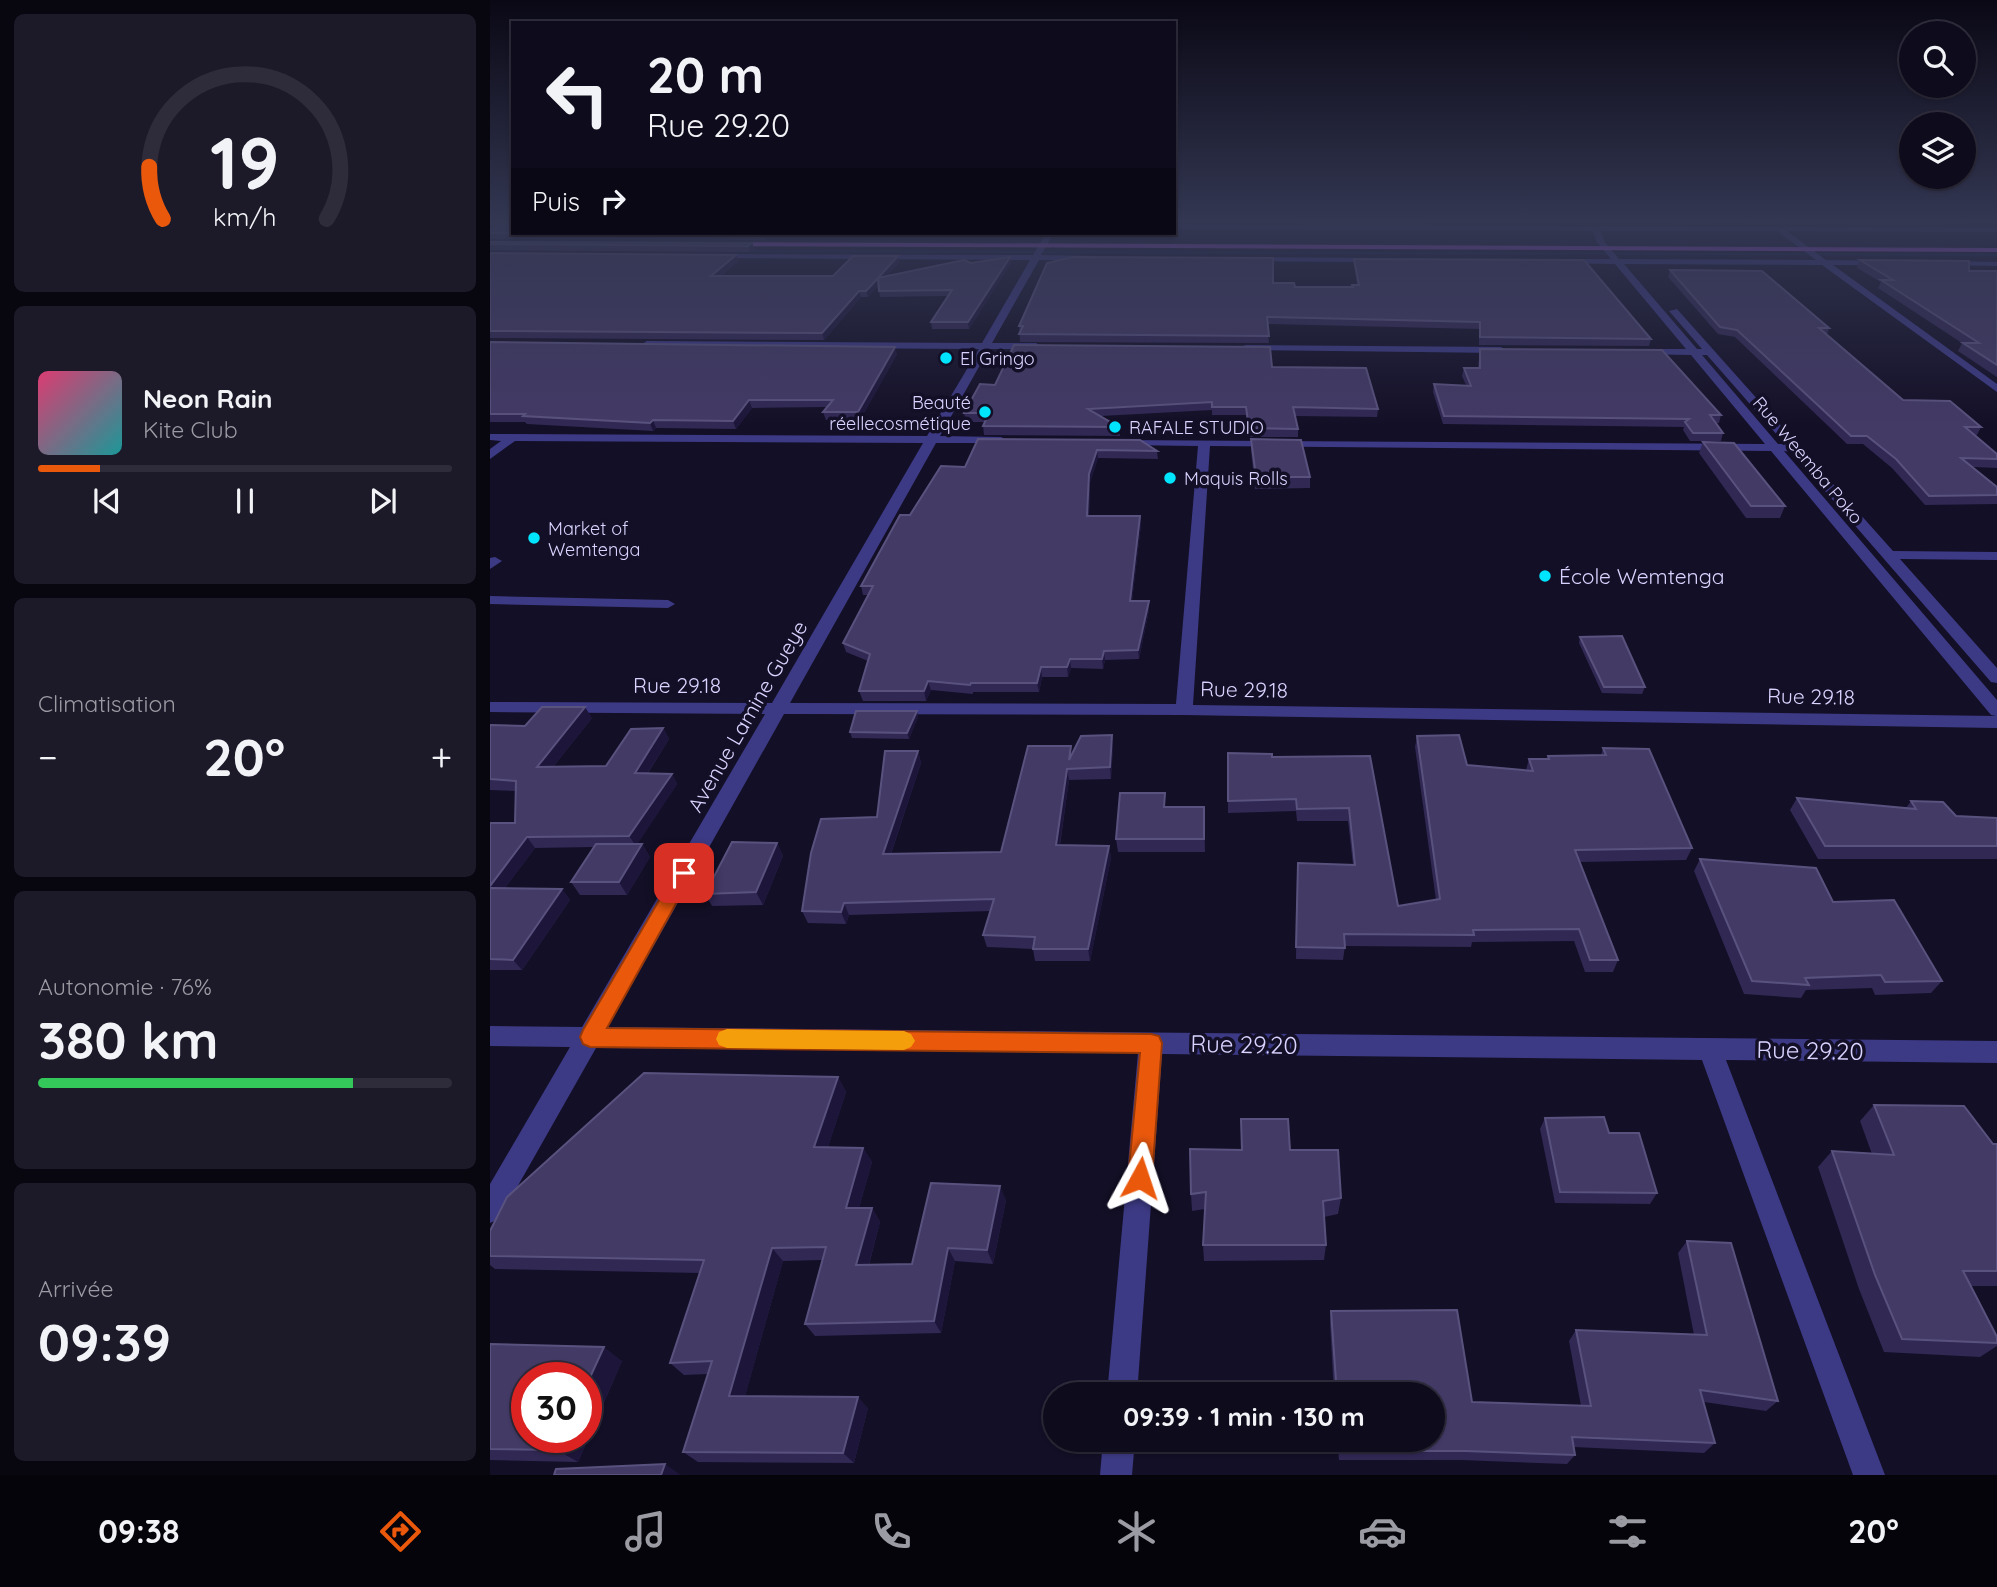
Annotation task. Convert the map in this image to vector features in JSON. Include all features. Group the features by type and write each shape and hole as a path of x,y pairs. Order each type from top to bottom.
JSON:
{"street":[{"name":"Avenue Lamine Gueye","path":"490,1210 1018,289"},
{"name":"Rue Weemba Poko","path":"1644,289 1997,711"},
{"name":"Rue Weemba Poko","path":"1655,289 1997,678"},
{"path":"1859,289 1997,389"},
{"path":"641,344 1041,346"},
{"path":"1235,348 1513,351"},
{"path":"1624,352 1711,352"},
{"path":"490,437 1013,440"},
{"path":"490,455 513,438"},
{"path":"1108,442 1795,448"},
{"path":"1184,710 1204,443"},
{"path":"1890,555 1997,556"},
{"path":"490,600 668,604"},
{"name":"Rue 29.18","path":"490,707 1184,710 1997,722"},
{"name":"Rue 29.20","path":"490,1036 1997,1052"},
{"path":"1123,1382 1151,1043"},
{"path":"1710,1049 1868,1475"},
{"path":"1116,1475 1118,1452"}],"building":[{"path":"490,289 868,289 859,291 822,333 490,331"},
{"path":"879,289 989,289 968,322 931,322 952,290 879,291"},
{"path":"1036,289 1608,289 1651,339 1480,337 1480,322 1267,317 1269,336 1019,334 1023,326 1019,326"},
{"path":"1687,289 1783,289 1829,328 1819,328 1903,400 1950,401 1981,427 1965,427 1997,454 1997,459 1961,458 1997,487 1997,495 1929,496 1896,459 1867,436 1851,436 1737,330 1720,327"},
{"path":"1895,289 1997,289 1997,365 1963,343 1979,343"},
{"path":"490,342 895,347 858,412 823,412 833,400 749,400 733,421 653,420 650,423 490,414"},
{"path":"1014,345 1270,347 1272,367 1366,368 1378,409 1293,407 1298,429 1249,428 1246,407 1212,407 1212,402 1088,409 1119,427 983,426 989,413 964,413 980,384 995,385"},
{"path":"1480,349 1662,350 1721,415 1710,415 1723,433 1693,433 1685,422 1689,419 1444,416 1434,384 1471,386 1464,368 1480,368"},
{"path":"978,439 1140,440 1157,451 1097,450 1089,474 1087,516 1140,516 1130,601 1149,601 1138,650 1104,651 1102,659 1070,659 1067,667 1041,667 1037,683 970,685 928,681 924,691 859,691 870,654 843,643 873,586 861,586 900,515 910,515 941,466 965,467"},
{"path":"1251,439 1301,440 1310,477 1256,477"},
{"path":"1703,442 1734,443 1785,506 1751,506"},
{"path":"1622,636 1645,687 1604,687 1580,637"},
{"path":"542,707 585,707 537,767 606,766 631,729 663,728 635,773 672,774 629,836 527,837 490,886 490,823 515,823 516,781 490,779 490,725 525,726"},
{"path":"856,711 917,711 907,733 850,732"},
{"path":"1112,735 1110,767 1067,769 1056,845 1109,846 1088,949 1033,949 1035,937 983,935 994,899 844,903 841,912 802,911 811,853 821,819 877,817 885,751 918,751 883,854 1001,852 1028,746 1071,746 1069,760 1081,736"},
{"path":"1459,735 1467,765 1533,771 1529,759 1606,755 1603,748 1649,749 1692,848 1575,850 1618,960 1590,960 1579,929 1473,930 1474,935 1344,934 1345,948 1296,947 1298,863 1355,865 1349,808 1297,809 1296,799 1228,801 1228,753 1272,754 1272,757 1370,756 1398,906 1440,899 1417,736"},
{"path":"1120,793 1165,793 1164,807 1204,807 1204,839 1116,839"},
{"path":"1797,798 1916,809 1911,801 1943,802 1956,816 1997,818 1997,846 1825,846"},
{"path":"732,842 777,843 756,892 705,894"},
{"path":"596,844 642,844 619,882 571,882"},
{"path":"1700,859 1816,868 1833,902 1894,900 1942,981 1885,982 1881,975 1805,978 1809,985 1752,981"},
{"path":"490,888 562,889 513,960 490,959"},
{"path":"644,1073 838,1077 814,1147 863,1148 846,1208 872,1208 856,1265 912,1264 931,1183 1000,1186 987,1250 948,1248 934,1321 805,1324 826,1247 772,1248 729,1396 858,1397 843,1453 683,1452 712,1361 670,1363 704,1260 490,1256 490,1231 507,1197"},
{"path":"1874,1105 1964,1106 1993,1144 1997,1144 1997,1271 1963,1271 1997,1337 1997,1343 1902,1339 1875,1275 1832,1151 1894,1155"},
{"path":"1604,1117 1609,1133 1639,1133 1657,1193 1560,1192 1545,1118"},
{"path":"1241,1119 1288,1119 1290,1150 1338,1150 1341,1198 1323,1201 1326,1245 1203,1245 1206,1192 1191,1194 1190,1149 1242,1150"},
{"path":"1687,1241 1731,1243 1778,1401 1700,1390 1715,1443 1572,1437 1575,1455 1445,1451 1445,1382 1336,1382 1331,1311 1457,1310 1472,1402 1591,1406 1576,1330 1707,1335"},
{"path":"490,1344 604,1347 597,1362 511,1362 511,1449 490,1449"},
{"path":"665,1464 661,1475 554,1475 556,1469"}],"slow traffic":[{"path":"727,1039 904,1041"}],"place":[{"name":"El Gringo","path":"946,358"},
{"name":"Beauté réellecosmétique","path":"985,412"},
{"name":"RAFALE STUDIO","path":"1115,427"},
{"name":"Maquis Rolls","path":"1170,478"},
{"name":"Market of Wemtenga","path":"534,538"},
{"name":"École Wemtenga","path":"1545,576"}],"route":[{"path":"684,873 590,1037 1151,1043 1140,1178"}]}
